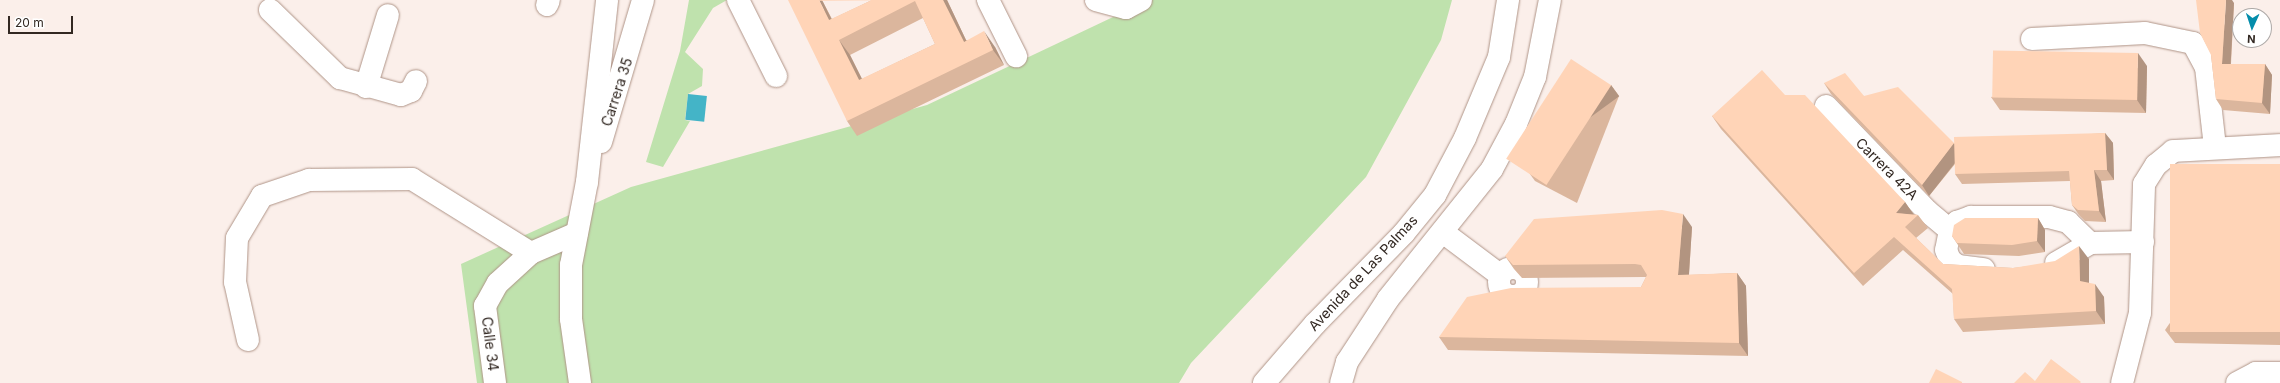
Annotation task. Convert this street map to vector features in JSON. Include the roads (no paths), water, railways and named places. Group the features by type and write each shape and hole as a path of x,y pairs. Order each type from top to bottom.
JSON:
{"street":[{"name":"Carrera 35","path":"580,383 571,319 571,265 587,182 607,0"},
{"name":"Carrera 35","path":"587,182 627,61 643,0"},
{"path":"738,0 776,76"},
{"path":"988,0 1016,56"},
{"path":"1096,0 1126,8 1141,0"},
{"name":"Avenida de Las Palmas","path":"1264,383 1315,324 1389,249 1435,195 1465,138 1499,57 1508,0"},
{"path":"1341,383 1347,362 1388,299 1444,234 1492,169 1516,124 1535,77 1550,0"},
{"path":"270,10 340,78 366,87 401,95 411,91 416,81"},
{"path":"366,87 388,14"},
{"path":"2032,39 2144,33 2193,43 2206,67 2215,147"},
{"name":"Carrera 42A","path":"1826,106 1927,211 1950,230"},
{"path":"2122,383 2140,313 2144,184 2156,165 2174,151 2215,147 2280,145"},
{"path":"248,340 235,282 237,238 262,196 309,180 412,179 530,252"},
{"path":"2007,269 1958,266 1946,250 1950,230 1957,222 1971,217 2049,217 2068,222 2090,243"},
{"name":"Calle 34","path":"494,377 486,306 498,283 530,252 577,234"},
{"path":"1444,234 1500,275 1499,288 1509,296 1535,290"},
{"path":"2034,267 2062,262 2090,243 2143,242"},
{"path":"2237,382 2256,373 2280,373"},
{"path":"494,377 512,383"}],"water":[{"path":"688,94 707,96 704,122 685,120"}]}
